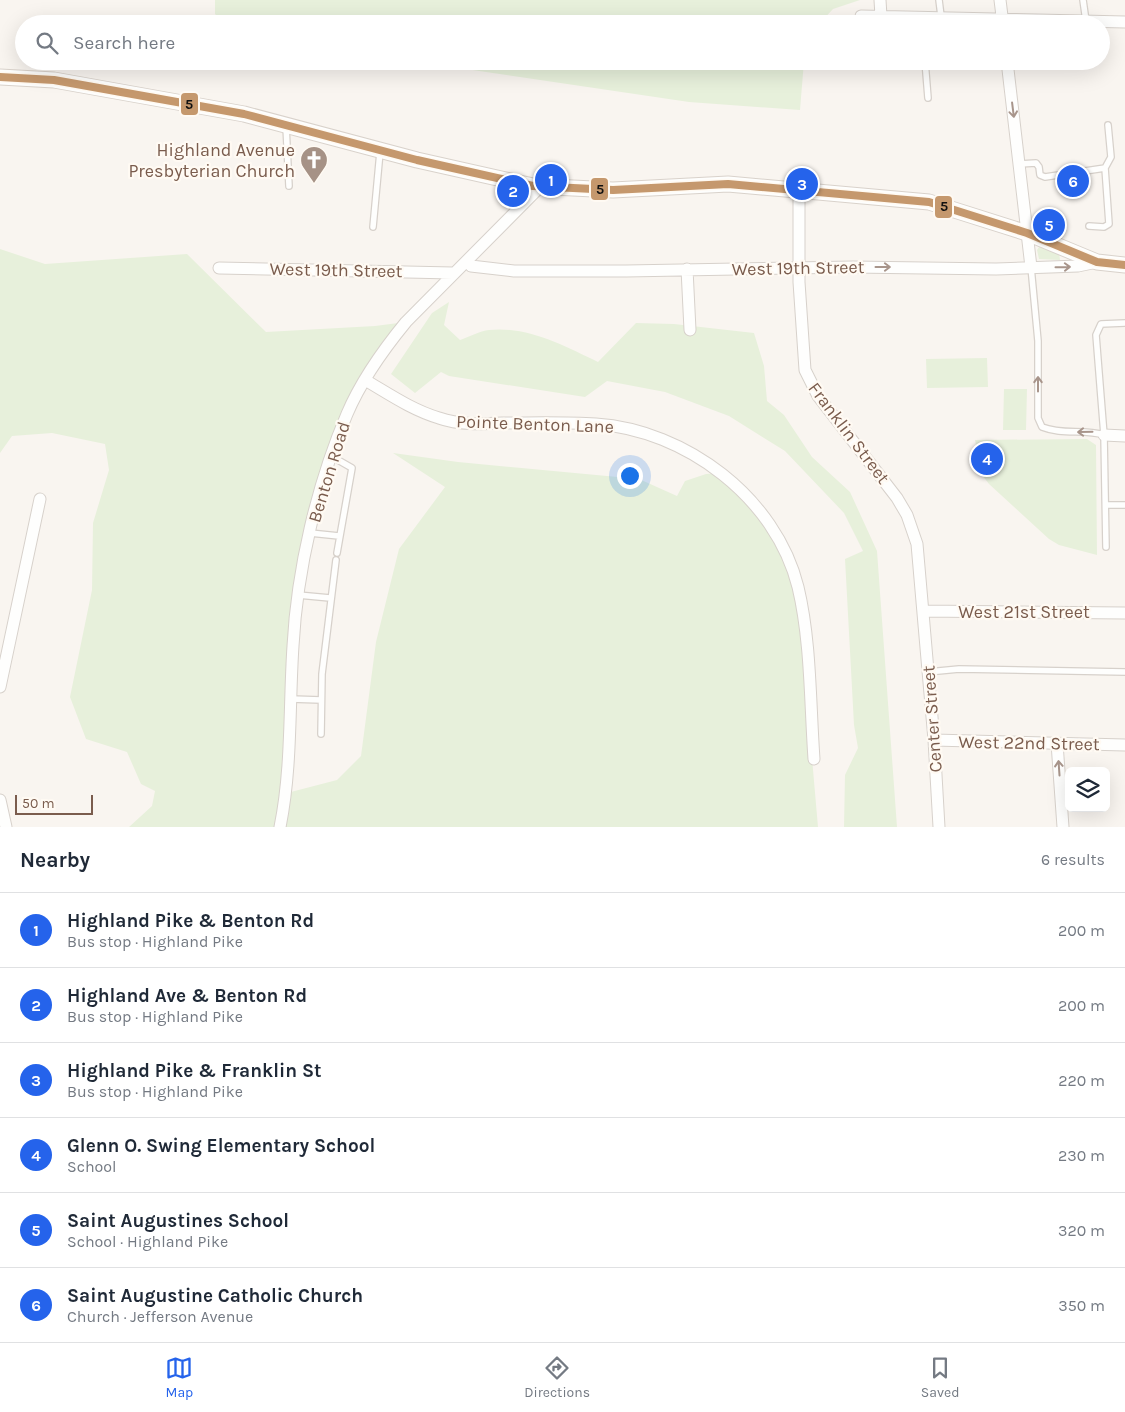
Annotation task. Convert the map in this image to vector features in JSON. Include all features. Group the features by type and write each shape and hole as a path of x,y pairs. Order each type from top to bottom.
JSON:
{"street":[{"path":"880,0 881,15"},
{"path":"1000,0 1001,15"},
{"path":"1110,22 1125,22"},
{"path":"1008,70 1031,267"},
{"path":"0,77 64,81 244,114 380,150 540,187 613,190 728,184 929,202 1027,233 1097,262"},
{"name":"Benton Road","path":"280,827 287,793 293,644 298,595 310,533 331,456 348,413 366,380 406,322 540,187"},
{"name":"Franklin Street","path":"799,189 799,268 804,361 809,381 887,483 906,515 916,544 924,611"},
{"name":"West 19th Street","path":"471,266 514,271 1031,267 1078,266 1097,262 1125,265"},
{"name":"West 19th Street","path":"220,268 453,273"},
{"path":"687,270 690,330"},
{"name":"Pointe Benton Lane","path":"366,380 410,406 455,423 597,424 650,434 679,446 721,473 741,491 778,537 798,586 804,622 814,759"},
{"path":"1104,436 1125,436"},
{"path":"0,687 40,499"},
{"name":"West 21st Street","path":"924,611 1125,612"},
{"name":"Center Street","path":"924,611 939,827"},
{"name":"West 22nd Street","path":"934,740 1125,745"},
{"path":"1057,743 1063,827"},
{"path":"0,800 6,827"}],"lane":[{"path":"939,0 941,15"},
{"path":"1083,0 1085,15"},
{"path":"926,70 928,98"},
{"path":"286,124 289,186"},
{"path":"1089,226 1104,227 1109,224 1105,168 1111,157 1108,125"},
{"path":"373,227 380,150"},
{"path":"1019,164 1036,163 1040,175 1044,177 1105,168"},
{"path":"1031,267 1038,341 1038,418 1042,427 1062,432 1093,432 1104,436"},
{"path":"1106,547 1104,436 1096,335 1101,324 1125,323"},
{"path":"321,734 322,674 330,598 352,468 331,456"},
{"path":"1106,505 1125,505"},
{"path":"310,533 339,536"},
{"path":"298,595 330,598"},
{"path":"928,672 959,669 1125,672"},
{"path":"291,699 322,700"}],"green space":[{"path":"215,0 860,0 833,9 827,15 215,14"},
{"path":"472,70 803,70 800,110 689,102"},
{"path":"1039,247 1059,253 1060,260 1039,259 1037,250"},
{"path":"0,249 45,264 187,254 266,332 375,326 406,322 387,345 331,456 299,589 287,793 337,780 361,756 376,642 399,549 445,487 393,453 458,462 639,479 677,496 685,481 706,474 721,473 763,517 797,586 818,827 129,827 152,806 155,791 141,784 127,752 86,739 70,697 92,590 93,523 109,470 105,444 52,433 12,436 0,453"},
{"path":"449,302 444,325 460,340 489,330 518,331 545,338 598,362 636,323 674,324 754,333 764,366 767,401 784,415 812,457 850,492 877,551 897,827 844,827 845,775 858,748 854,725 845,559 863,551 844,513 785,451 729,416 665,392 607,381 585,397 449,376 441,372 415,393 391,374 432,313"},
{"path":"987,358 988,387 927,388 926,359"},
{"path":"1004,389 1027,389 1026,430 1003,430"},
{"path":"1087,439 1096,445 1097,555 1059,545 1049,539 989,484 982,475 975,440"}],"transit line":[{"name":"5","path":"0,77 54,80 244,114 417,160 533,186 613,190 728,184 929,202 1027,233 1097,262 1125,265"}],"place":[{"name":"Highland Pike & Benton Rd","path":"551,180"},
{"name":"Saint Augustine Catholic Church","path":"1073,181"},
{"name":"Highland Avenue Presbyterian Church","path":"314,184"},
{"name":"Highland Pike & Franklin St","path":"802,184"},
{"name":"Highland Ave & Benton Rd","path":"513,191"},
{"name":"Saint Augustines School","path":"1049,225"},
{"name":"Glenn O. Swing Elementary School","path":"987,459"}]}
